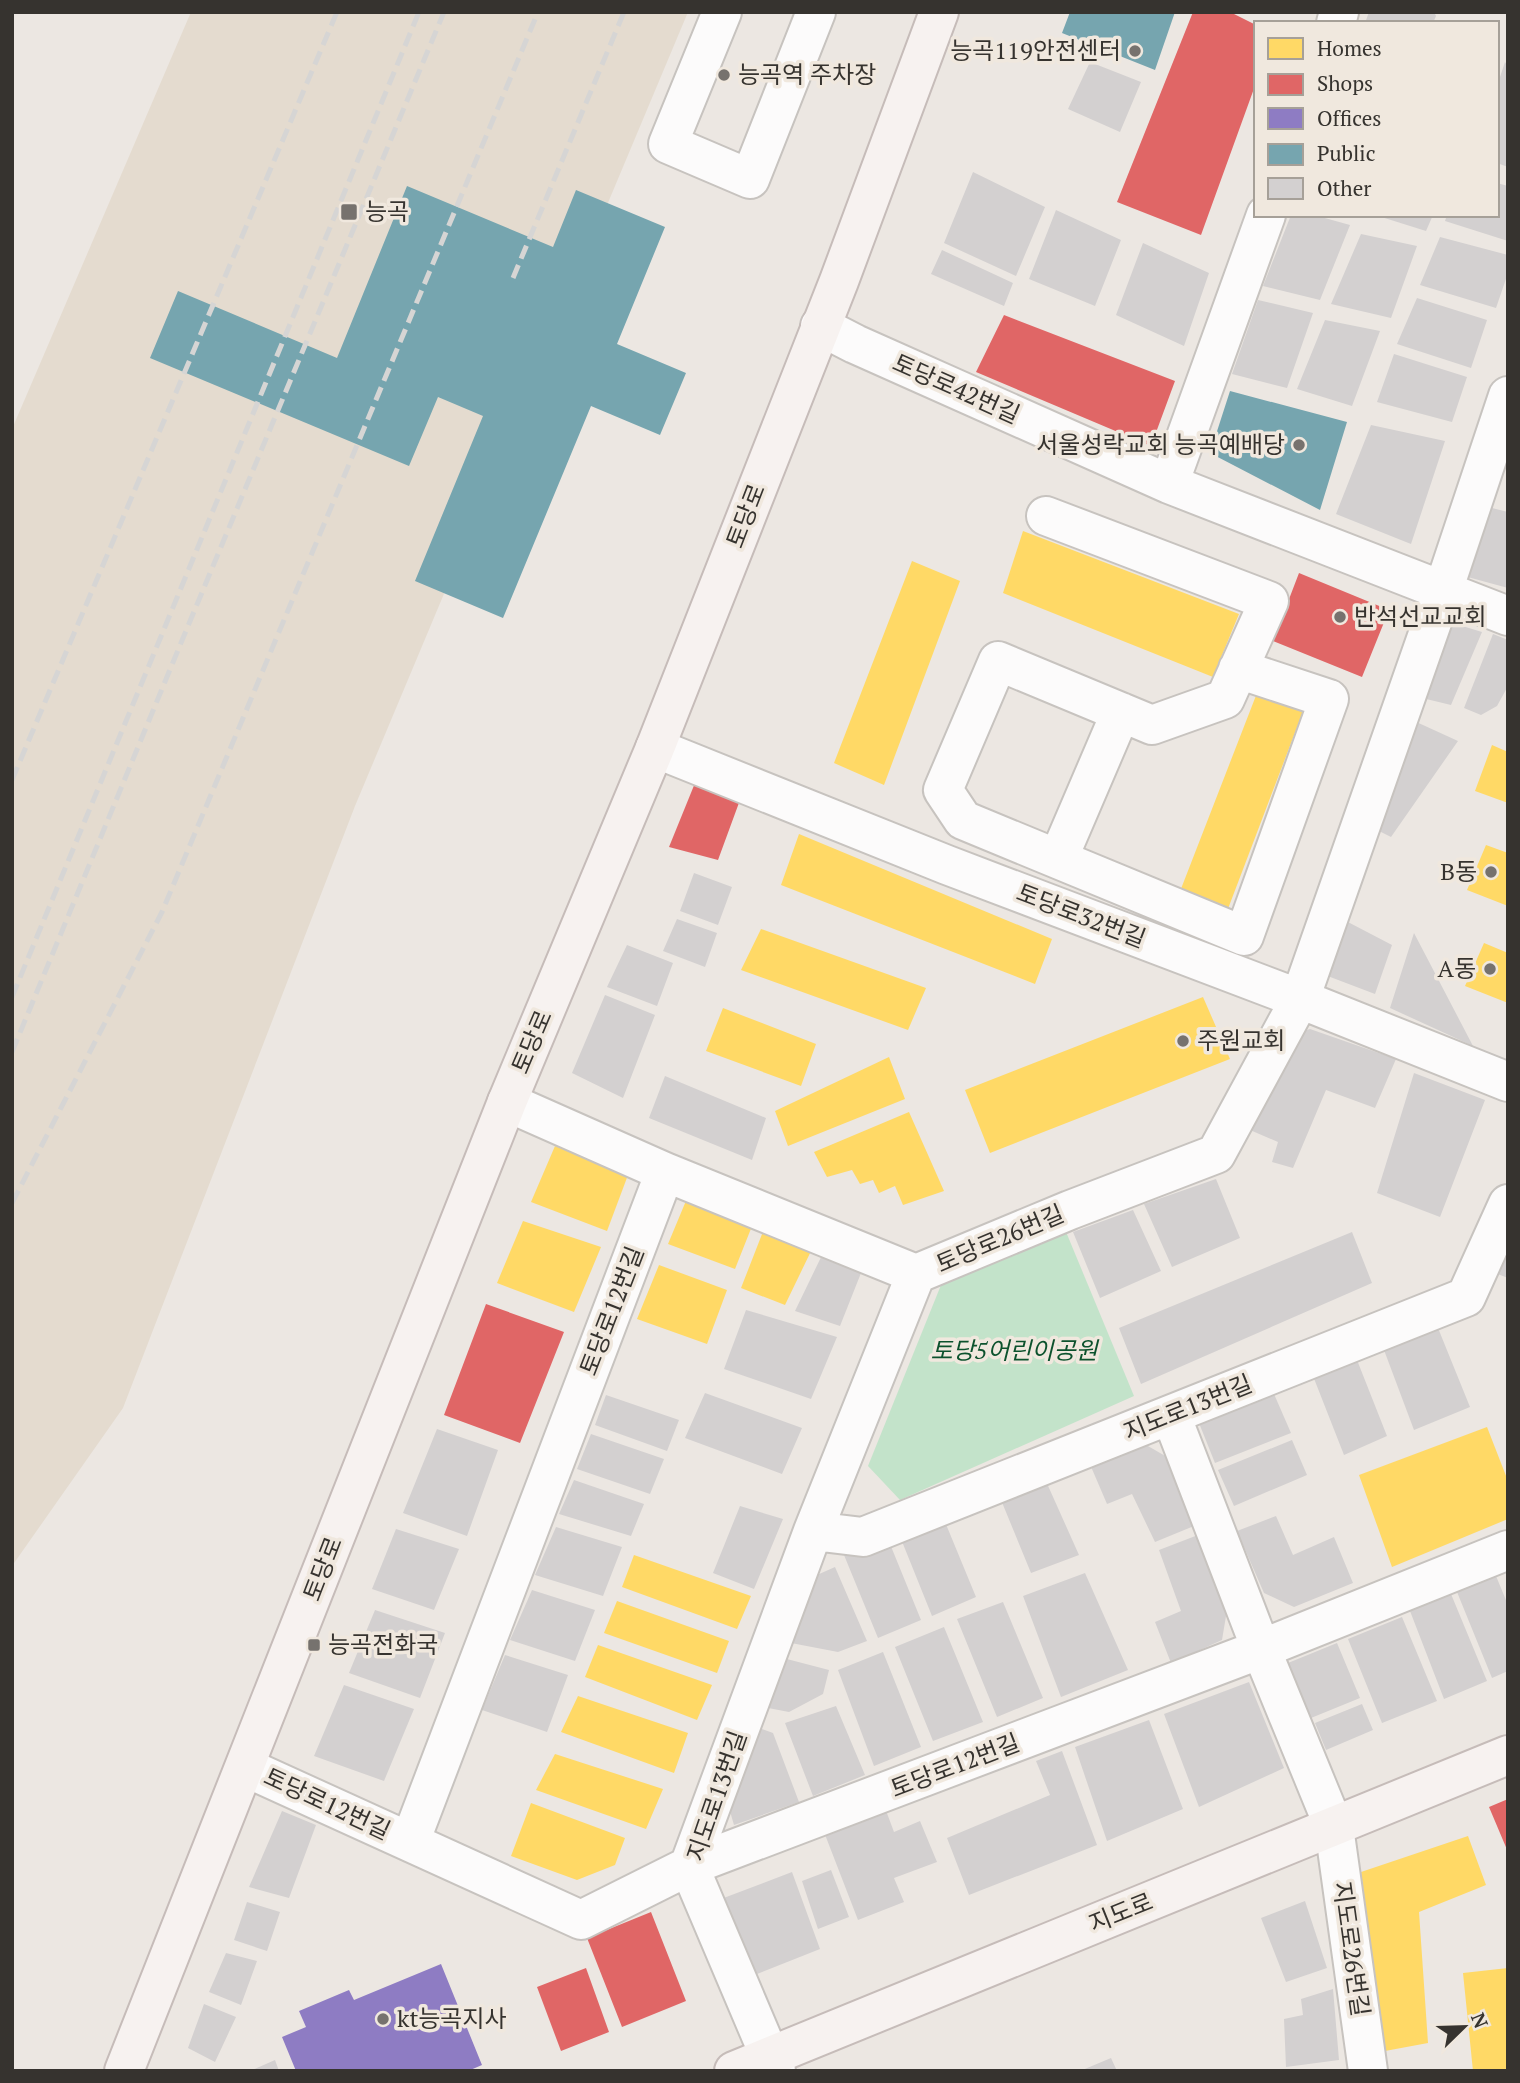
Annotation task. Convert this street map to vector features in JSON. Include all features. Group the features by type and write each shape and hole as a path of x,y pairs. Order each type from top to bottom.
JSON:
{"main road":[{"name":"토당로","path":"124,2071 507,1102 655,748 939,12"},
{"name":"지도로","path":"734,2071 773,2063 1508,1755"}],"street":[{"path":"722,12 668,144 750,179 816,12"},
{"path":"1168,484 1265,217"},
{"name":"토당로42번길","path":"820,326 1168,484 1508,616"},
{"path":"1443,591 1508,396"},
{"path":"1046,516 1269,601 1238,669 1225,699 1152,725 998,662 943,790 963,820 1244,936 1329,699 1238,669"},
{"name":"토당로26번길","path":"507,1102 665,1171 916,1274 1070,1210 1216,1154 1300,999 1443,591"},
{"path":"1058,859 1121,712"},
{"name":"토당로32번길","path":"655,748 1508,1082"},
{"path":"947,864 963,820"},
{"name":"토당로12번길","path":"410,1842 665,1171"},
{"name":"지도로13번길","path":"813,1531 863,1537 1466,1297 1508,1204"},
{"name":"지도로13번길","path":"773,2063 689,1867 813,1531 916,1274"},
{"name":"지도로26번길","path":"1171,1415 1261,1649 1334,1827 1368,2071"},
{"name":"토당로12번길","path":"245,1767 581,1920 689,1867 1261,1649 1508,1550"}],"shaded area":[{"path":"191,12 688,12 355,806 123,1408 12,1566 12,429"}],"green space":[{"name":"토당5어린이공원","path":"1064,1227 1134,1396 900,1500 868,1466 941,1285"}],"building: Homes":[{"path":"1023,531 1239,614 1213,677 1003,593"},
{"path":"912,561 960,581 884,785 834,763"},
{"path":"1257,693 1304,709 1226,914 1179,894"},
{"path":"1492,745 1508,752 1508,803 1475,791"},
{"path":"799,834 1052,939 1035,984 781,885"},
{"name":"B동","path":"1486,845 1508,853 1508,906 1467,890"},
{"path":"761,929 926,988 908,1030 741,970"},
{"name":"A동","path":"1484,943 1508,953 1508,1003 1465,986"},
{"path":"1203,997 1230,1059 990,1153 965,1090"},
{"path":"723,1008 816,1044 801,1086 706,1051"},
{"path":"889,1057 905,1099 788,1146 775,1111"},
{"path":"909,1112 944,1191 903,1205 895,1186 879,1193 873,1180 860,1184 852,1170 827,1177 814,1152"},
{"path":"555,1146 628,1175 607,1231 531,1202"},
{"path":"688,1196 754,1221 735,1269 668,1244"},
{"path":"523,1221 601,1247 574,1312 497,1283"},
{"path":"766,1224 813,1247 785,1305 741,1288"},
{"path":"659,1265 727,1290 707,1344 637,1319"},
{"path":"1487,1427 1508,1481 1508,1519 1392,1567 1359,1475"},
{"path":"634,1555 751,1596 737,1629 622,1587"},
{"path":"617,1601 729,1641 717,1673 604,1633"},
{"path":"598,1645 712,1685 697,1720 585,1677"},
{"path":"578,1696 688,1733 674,1773 561,1732"},
{"path":"555,1754 663,1789 646,1829 536,1790"},
{"path":"531,1803 625,1838 615,1865 577,1880 511,1856"},
{"path":"1468,1836 1486,1885 1419,1912 1428,2043 1385,2051 1361,1872"},
{"path":"1508,1968 1508,2071 1473,2071 1463,1973"}],"building: Shops":[{"path":"1193,12 1230,12 1254,24 1254,89 1201,235 1117,202"},
{"path":"1004,315 1175,381 1151,446 976,372"},
{"path":"1299,573 1389,610 1362,677 1273,641"},
{"path":"695,783 740,800 718,860 669,847"},
{"path":"486,1304 564,1332 520,1443 444,1415"},
{"path":"1508,1799 1508,1852 1489,1807"},
{"path":"651,1912 686,2001 622,2027 587,1938"},
{"path":"586,1968 609,2032 561,2051 537,1987"}],"building: Offices":[{"name":"kt능곡지사","path":"441,1964 482,2065 468,2071 296,2071 282,2037 306,2027 299,2011 349,1990 354,2000"}],"building: Public":[{"name":"능곡119안전센터","path":"1070,12 1175,12 1155,70 1062,33"},
{"path":"407,186 553,247 576,190 665,227 617,344 686,373 660,435 591,406 503,618 415,581 483,416 438,397 409,466 150,358 178,291 337,358"},
{"path":"1230,391 1347,422 1320,510 1210,453"}],"building: Other":[{"path":"1369,12 1434,12 1436,16 1434,21 1366,21"},
{"path":"1090,62 1141,82 1120,132 1068,109"},
{"path":"1505,62 1508,67 1508,167 1499,164 1499,80"},
{"path":"973,172 1045,207 1016,276 944,243"},
{"path":"1499,184 1508,186 1508,241 1445,221 1446,217 1499,217"},
{"path":"1056,210 1121,240 1095,306 1029,279"},
{"path":"1290,217 1321,217 1350,225 1320,300 1263,286"},
{"path":"1381,217 1432,217 1426,231"},
{"path":"1361,234 1417,246 1391,318 1331,304"},
{"path":"1440,237 1508,255 1508,273 1496,308 1420,285"},
{"path":"1143,243 1209,273 1184,346 1116,315"},
{"path":"942,250 1013,283 1004,306 931,274"},
{"path":"1417,298 1487,320 1471,368 1397,344"},
{"path":"1258,300 1313,313 1287,388 1232,374"},
{"path":"1325,320 1380,331 1352,406 1297,389"},
{"path":"1394,354 1467,377 1452,422 1377,402"},
{"path":"1371,425 1445,441 1411,544 1336,514"},
{"path":"1488,507 1508,512 1508,588 1464,576"},
{"path":"1446,621 1482,632 1451,705 1418,697"},
{"path":"1493,634 1508,640 1508,686 1497,706 1481,715 1464,708"},
{"path":"1412,720 1458,741 1391,837 1375,829"},
{"path":"694,873 732,887 718,925 680,911"},
{"path":"677,919 717,933 705,967 663,951"},
{"path":"1346,921 1392,945 1375,994 1325,975"},
{"path":"1414,933 1473,1046 1390,1008"},
{"path":"627,945 673,963 657,1006 607,987"},
{"path":"605,995 655,1015 623,1098 572,1073"},
{"path":"1310,1029 1396,1059 1375,1108 1326,1090 1293,1168 1272,1162 1278,1142 1250,1130 1293,1034"},
{"path":"1414,1073 1485,1100 1440,1217 1377,1193"},
{"path":"665,1076 766,1118 752,1160 649,1118"},
{"path":"1216,1179 1240,1238 1172,1267 1144,1204"},
{"path":"1133,1210 1161,1271 1100,1298 1073,1232"},
{"path":"1352,1232 1372,1283 1141,1384 1119,1328"},
{"path":"1508,1240 1508,1278 1495,1273"},
{"path":"824,1251 863,1268 840,1326 795,1311"},
{"path":"746,1310 837,1337 811,1399 724,1369"},
{"path":"1438,1328 1470,1407 1414,1430 1384,1350"},
{"path":"1357,1360 1387,1436 1344,1455 1313,1376"},
{"path":"705,1393 802,1428 782,1474 685,1438"},
{"path":"1274,1394 1291,1433 1215,1463 1199,1423"},
{"path":"606,1395 679,1420 667,1451 595,1425"},
{"path":"437,1429 498,1450 467,1536 403,1513"},
{"path":"591,1434 664,1459 650,1494 577,1469"},
{"path":"1292,1440 1307,1475 1234,1506 1218,1470"},
{"path":"1141,1442 1167,1457 1194,1526 1155,1542 1132,1494 1107,1504 1089,1462"},
{"path":"1045,1479 1079,1555 1031,1573 999,1495"},
{"path":"574,1480 644,1504 631,1536 559,1514"},
{"path":"740,1506 783,1519 754,1589 713,1573"},
{"path":"1276,1516 1293,1555 1334,1537 1353,1583 1294,1607 1264,1593 1237,1531"},
{"path":"943,1517 976,1597 932,1616 899,1534"},
{"path":"556,1527 622,1547 603,1596 535,1575"},
{"path":"396,1529 459,1549 434,1610 372,1589"},
{"path":"1198,1535 1227,1610 1222,1640 1171,1663 1155,1622 1181,1611 1159,1550"},
{"path":"888,1539 921,1620 878,1638 844,1555"},
{"path":"835,1567 867,1641 838,1652 791,1643 817,1575"},
{"path":"1085,1573 1128,1670 1061,1697 1023,1596"},
{"path":"1496,1576 1508,1605 1508,1671 1492,1678 1457,1592"},
{"path":"532,1590 595,1610 575,1661 510,1640"},
{"path":"1451,1594 1487,1681 1444,1699 1410,1611"},
{"path":"1003,1602 1043,1698 997,1717 957,1619"},
{"path":"375,1610 445,1633 420,1698 349,1673"},
{"path":"1402,1617 1437,1701 1382,1723 1348,1639"},
{"path":"944,1627 983,1722 933,1741 895,1647"},
{"path":"1337,1643 1360,1698 1311,1718 1288,1663"},
{"path":"883,1652 921,1747 874,1766 838,1670"},
{"path":"505,1655 568,1675 547,1732 482,1710"},
{"path":"783,1658 829,1670 823,1694 789,1712 763,1707"},
{"path":"1249,1682 1284,1768 1199,1807 1164,1714"},
{"path":"344,1685 414,1709 384,1781 314,1756"},
{"path":"1362,1704 1373,1730 1326,1750 1315,1723"},
{"path":"836,1706 865,1775 813,1796 785,1723"},
{"path":"1149,1720 1183,1809 1107,1841 1075,1747"},
{"path":"754,1726 773,1733 799,1802 734,1825 727,1801"},
{"path":"1062,1751 1097,1845 969,1895 947,1838 1050,1795 1036,1761"},
{"path":"885,1808 894,1832 920,1821 937,1862 894,1878 904,1902 858,1920 824,1832"},
{"path":"282,1811 316,1825 289,1898 249,1887"},
{"path":"831,1870 849,1917 818,1929 802,1881"},
{"path":"792,1872 820,1949 752,1976 721,1899"},
{"path":"1305,1901 1327,1968 1286,1982 1261,1918"},
{"path":"247,1902 280,1912 267,1951 234,1940"},
{"path":"226,1953 257,1961 241,2005 209,1992"},
{"path":"1333,1989 1339,2060 1286,2067 1284,2019 1303,2015 1301,1999"},
{"path":"204,2004 236,2017 215,2062 188,2048"},
{"path":"1111,2058 1117,2071 1080,2071"},
{"path":"275,2060 279,2071 250,2071"}],"railway":[{"path":"12,780 337,12"},
{"path":"12,997 419,12"},
{"path":"12,1052 444,12"},
{"path":"12,1203 162,912 538,12"},
{"path":"513,278 624,12"}],"place":[{"name":"능곡119안전센터","path":"1135,51"},
{"name":"능곡역 주차장","path":"724,75"},
{"name":"능곡","path":"349,212"},
{"name":"서울성락교회 능곡예배당","path":"1299,445"},
{"name":"반석선교교회","path":"1340,617"},
{"name":"B동","path":"1491,872"},
{"name":"A동","path":"1490,969"},
{"name":"주원교회","path":"1183,1041"},
{"name":"능곡전화국","path":"314,1645"},
{"name":"kt능곡지사","path":"383,2019"}]}
